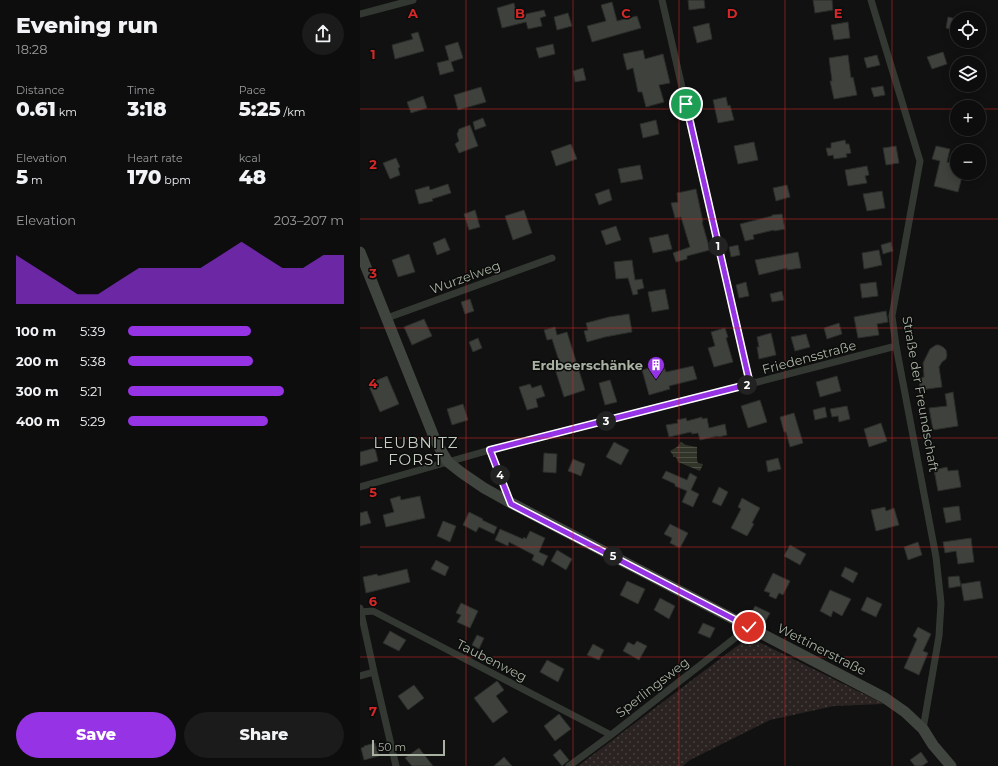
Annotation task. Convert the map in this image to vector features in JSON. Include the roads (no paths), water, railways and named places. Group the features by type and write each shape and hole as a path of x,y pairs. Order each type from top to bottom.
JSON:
{"street":[{"path":"360,14 413,0"},
{"path":"662,0 750,384"},
{"name":"Straße der Freundschaft","path":"871,0 920,161 892,316 896,346 936,557 941,602 939,636 923,729"},
{"path":"360,252 436,442 448,462"},
{"name":"Wurzelweg","path":"387,318 552,258"},
{"name":"Friedensstraße","path":"360,487 490,450 896,346"},
{"path":"490,450 511,504"},
{"name":"Wettinerstraße","path":"448,462 484,488 511,504 885,698 906,712 923,729"},
{"path":"361,610 396,766"},
{"name":"Taubenweg","path":"361,610 373,611 611,735"},
{"name":"Sperlingsweg","path":"569,766 749,627"},
{"path":"360,676 374,672"},
{"path":"923,729 951,766"}],"place":[{"name":"Erdbeerschänke","path":"656,380"}],"district":[{"name":"LEUBNITZ FORST","path":"416,452"}]}
